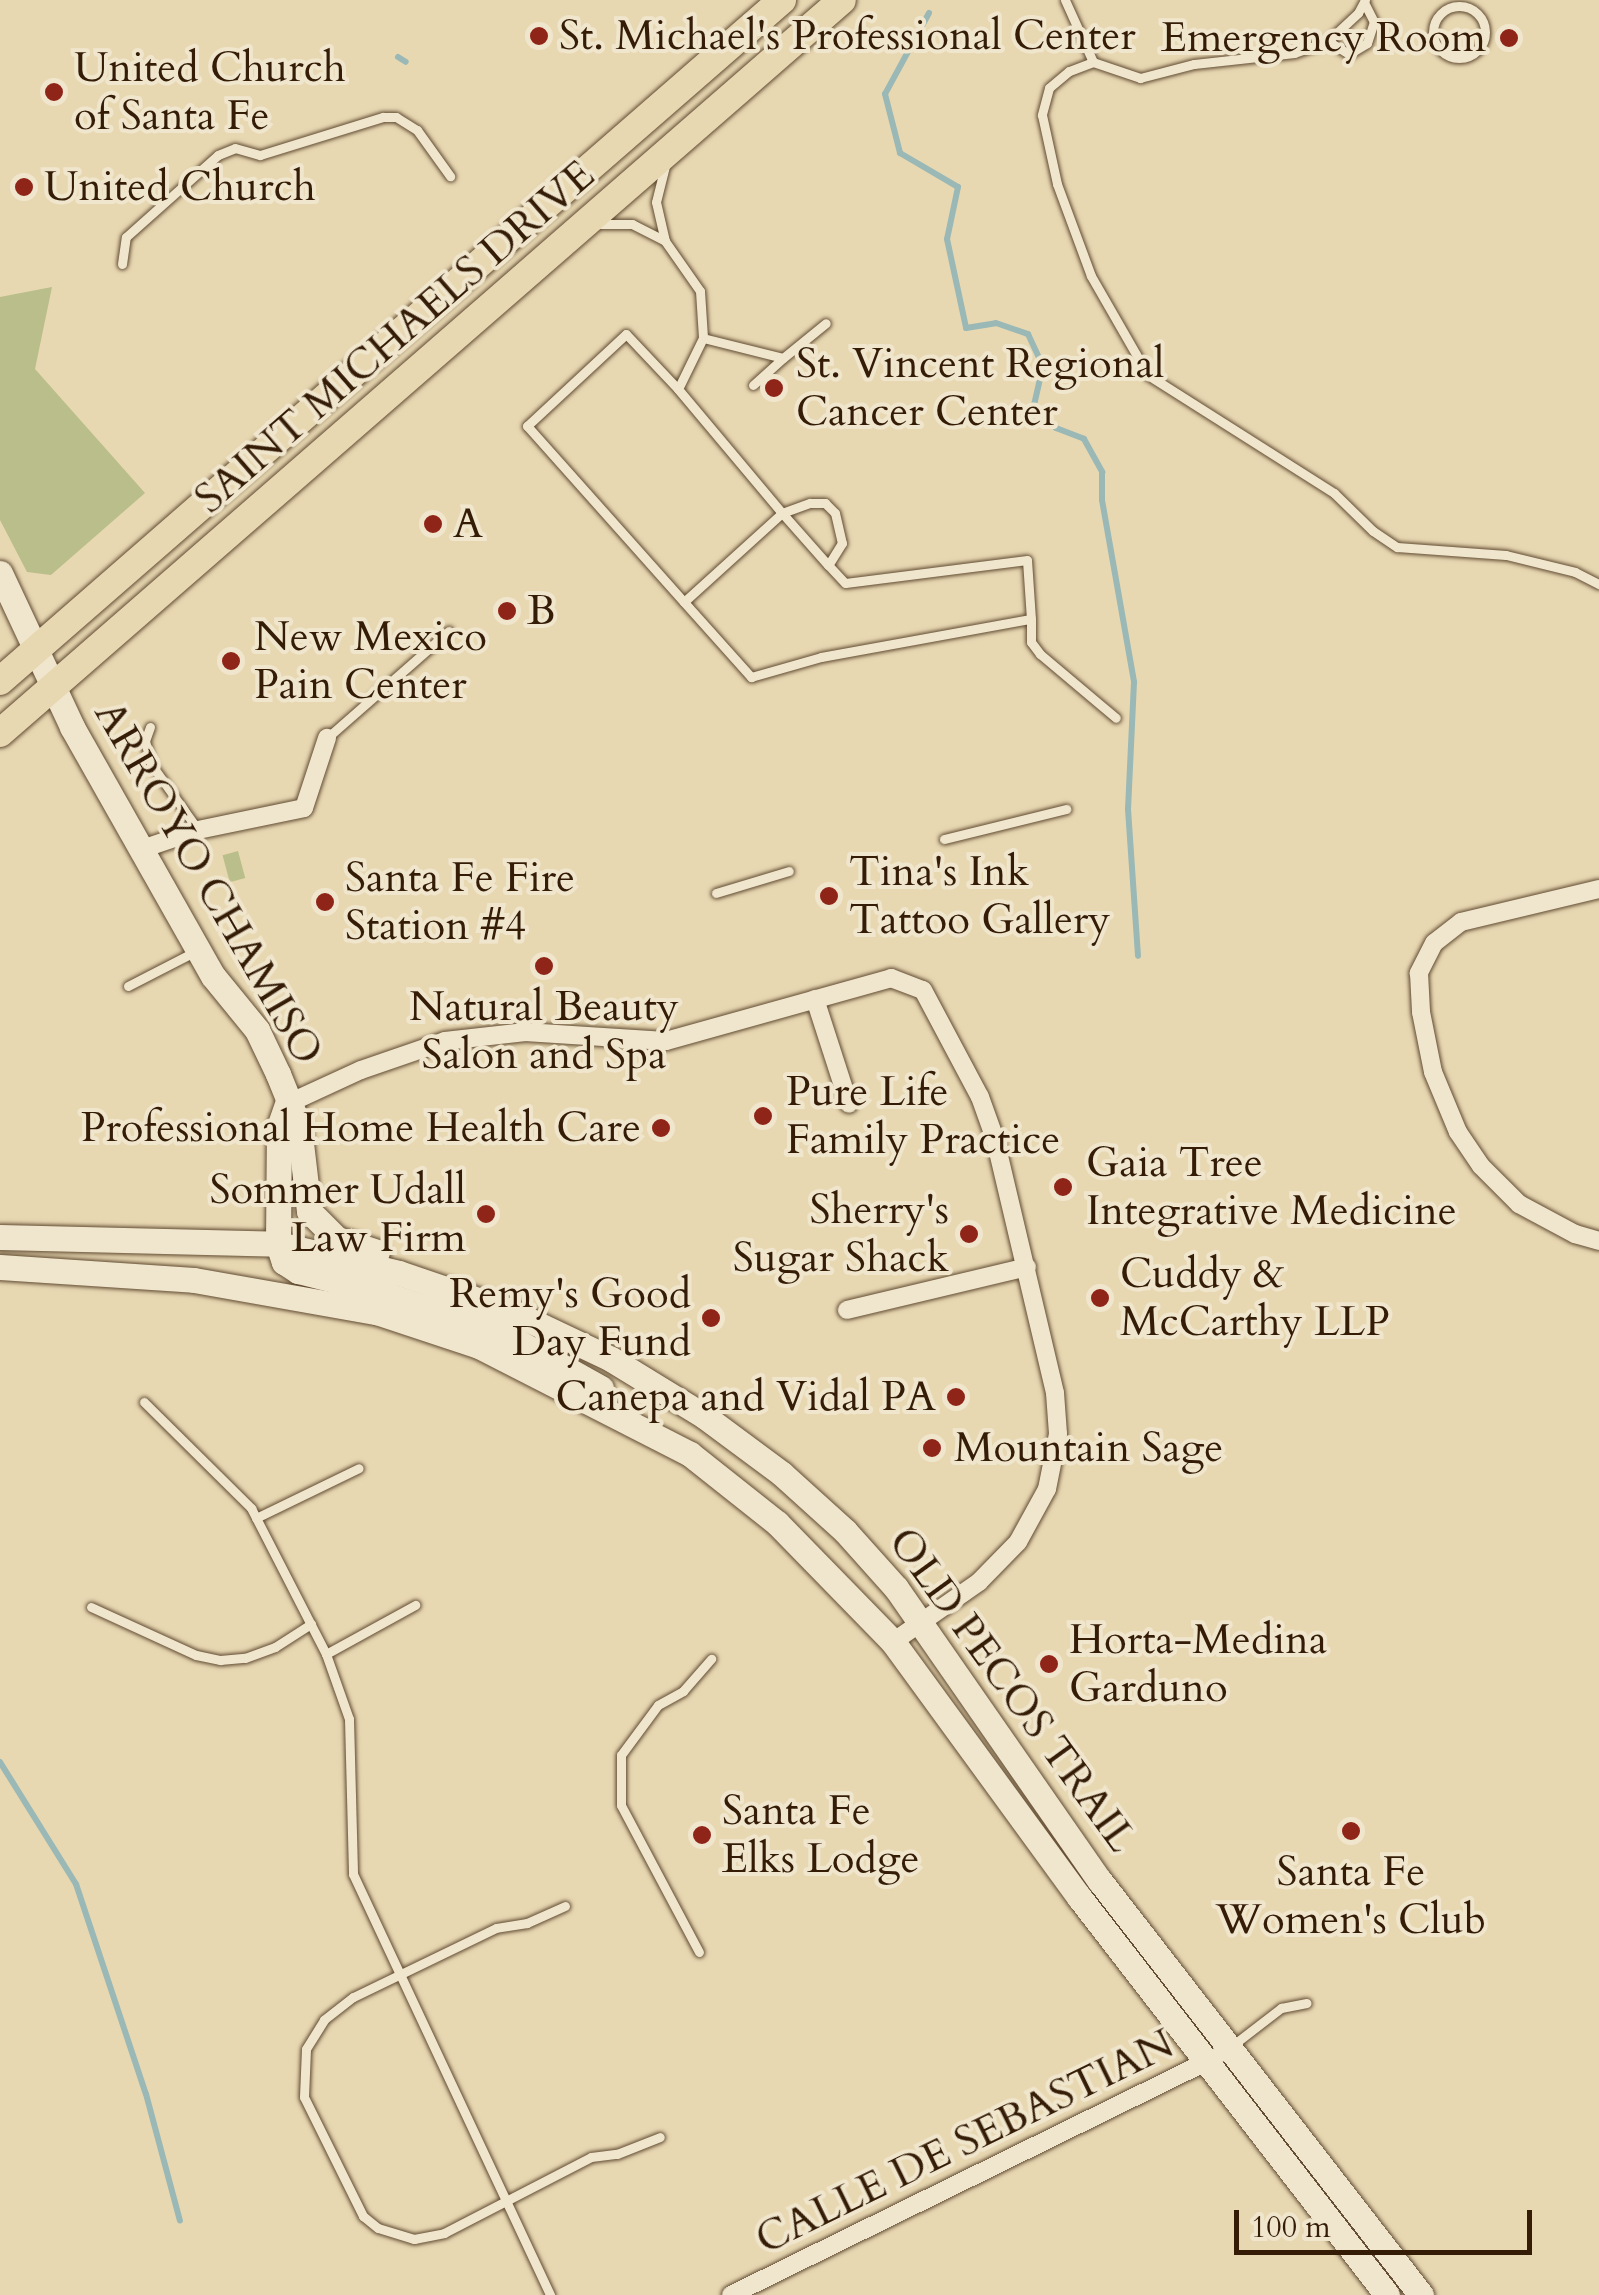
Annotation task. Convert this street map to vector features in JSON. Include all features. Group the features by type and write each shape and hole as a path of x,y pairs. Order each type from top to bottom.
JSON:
{"main road":[{"name":"SAINT MICHAELS DRIVE","path":"0,681 782,0"},
{"path":"772,62 824,0"},
{"name":"SAINT MICHAELS DRIVE","path":"0,733 842,0"},
{"path":"585,224 627,167 704,102 716,58"},
{"name":"ARROYO CHAMISO","path":"0,574 38,649 51,689 226,996 257,1030 278,1074 287,1104 278,1128 278,1244"},
{"path":"287,1104 299,1126 305,1199 326,1232 348,1244 514,1298 612,1359"},
{"name":"OLD PECOS TRAIL","path":"0,1236 278,1244 460,1292 612,1359 704,1416 782,1474 845,1531 896,1588 1387,2295"},
{"path":"278,1244 284,1262 298,1271 442,1312 528,1346 620,1400 690,1454"},
{"name":"OLD PECOS TRAIL","path":"0,1268 194,1280 376,1312 479,1346 690,1454 777,1523 893,1642 1218,2056 1421,2295"}],"street":[{"path":"142,849 198,830 304,808 326,738"},
{"path":"1599,889 1460,922 1434,943 1419,973 1421,1012 1433,1072 1458,1132 1481,1166 1519,1204 1574,1234 1599,1241"},
{"path":"287,1104 360,1070 446,1041 525,1032 666,1042 892,978 922,990 988,1117 1027,1268 1058,1414 1056,1456 1047,1489 1018,1542 979,1582 893,1642"},
{"path":"815,999 849,1104"},
{"path":"847,1310 1027,1268"},
{"name":"CALLE DE SEBASTIAN","path":"743,2292 1218,2056"}],"lane":[{"path":"1065,0 1094,62"},
{"path":"1328,41 1349,54 1368,43 1374,22 1364,1 1328,41 1294,54 1194,64 1140,78 1094,62 1069,71 1049,88 1042,115 1057,184 1090,276 1148,375 1334,494 1373,532 1398,547 1506,556 1575,572 1599,584"},
{"path":"1444,5 1468,8 1481,18 1486,33 1474,54 1450,57 1437,46 1433,30 1444,5"},
{"path":"122,264 126,237 218,155 235,148 260,156 383,117 396,117 416,130 450,176"},
{"path":"669,151 656,202 665,241 700,291 703,338 678,388"},
{"path":"585,224 632,224 665,241"},
{"path":"752,385 826,323"},
{"path":"1031,618 821,657 751,678 527,426 626,334 678,388 845,583 1027,560 1031,618 1031,642 1116,718"},
{"path":"703,338 783,358"},
{"path":"684,602 782,513 810,503 825,504 835,513 842,543 828,564"},
{"path":"326,738 449,631"},
{"path":"150,727 145,742 152,764 198,830"},
{"path":"944,839 1066,809"},
{"path":"716,893 788,872"},
{"path":"128,986 199,950"},
{"path":"144,1402 256,1518 326,1654 348,1719 353,1874 550,2295"},
{"path":"256,1518 359,1468"},
{"path":"326,1654 415,1605"},
{"path":"91,1607 196,1655 220,1660 245,1658 274,1647 311,1624"},
{"path":"699,1952 620,1805 621,1755 658,1704 683,1690 711,1659"},
{"path":"565,1906 527,1922 496,1928 353,1996 324,2020 306,2049 304,2097 363,2216 394,2236 414,2239 444,2233 591,2157 617,2154 660,2137"},
{"path":"1218,2056 1281,2008 1307,2003"}],"green space":[{"path":"52,287 35,369 145,493 51,575 27,572 0,520 0,297"},
{"path":"238,851 245,878 230,882 223,855"}],"waterway":[{"path":"929,13 885,94 900,153 958,187 947,239 966,328 996,323 1028,334 1043,366 1034,405 1056,428 1084,439 1102,472 1102,500 1134,682 1128,809 1138,956"},
{"path":"625,36 630,32"},
{"path":"398,57 406,62"},
{"path":"0,1762 76,1884 146,2094 180,2221"}],"place":[{"name":"St. Michael's Professional Center","path":"539,36"},
{"name":"Emergency Room","path":"1509,38"},
{"name":"United Church of Santa Fe","path":"54,92"},
{"name":"United Church","path":"24,187"},
{"name":"St. Vincent Regional Cancer Center","path":"774,388"},
{"name":"A","path":"433,524"},
{"name":"B","path":"507,611"},
{"name":"New Mexico Pain Center","path":"231,661"},
{"name":"Tina's Ink Tattoo Gallery","path":"829,896"},
{"name":"Santa Fe Fire Station #4","path":"325,902"},
{"name":"Natural Beauty Salon and Spa","path":"544,966"},
{"name":"Pure Life Family Practice","path":"763,1116"},
{"name":"Professional Home Health Care","path":"661,1128"},
{"name":"Gaia Tree Integrative Medicine","path":"1063,1187"},
{"name":"Sommer Udall Law Firm","path":"486,1214"},
{"name":"Sherry's Sugar Shack","path":"969,1234"},
{"name":"Cuddy & McCarthy LLP","path":"1100,1298"},
{"name":"Remy's Good Day Fund","path":"711,1318"},
{"name":"Canepa and Vidal PA","path":"956,1397"},
{"name":"Mountain Sage","path":"932,1448"},
{"name":"Horta-Medina Garduno","path":"1049,1664"},
{"name":"Santa Fe Women's Club","path":"1351,1831"},
{"name":"Santa Fe Elks Lodge","path":"702,1835"}]}
